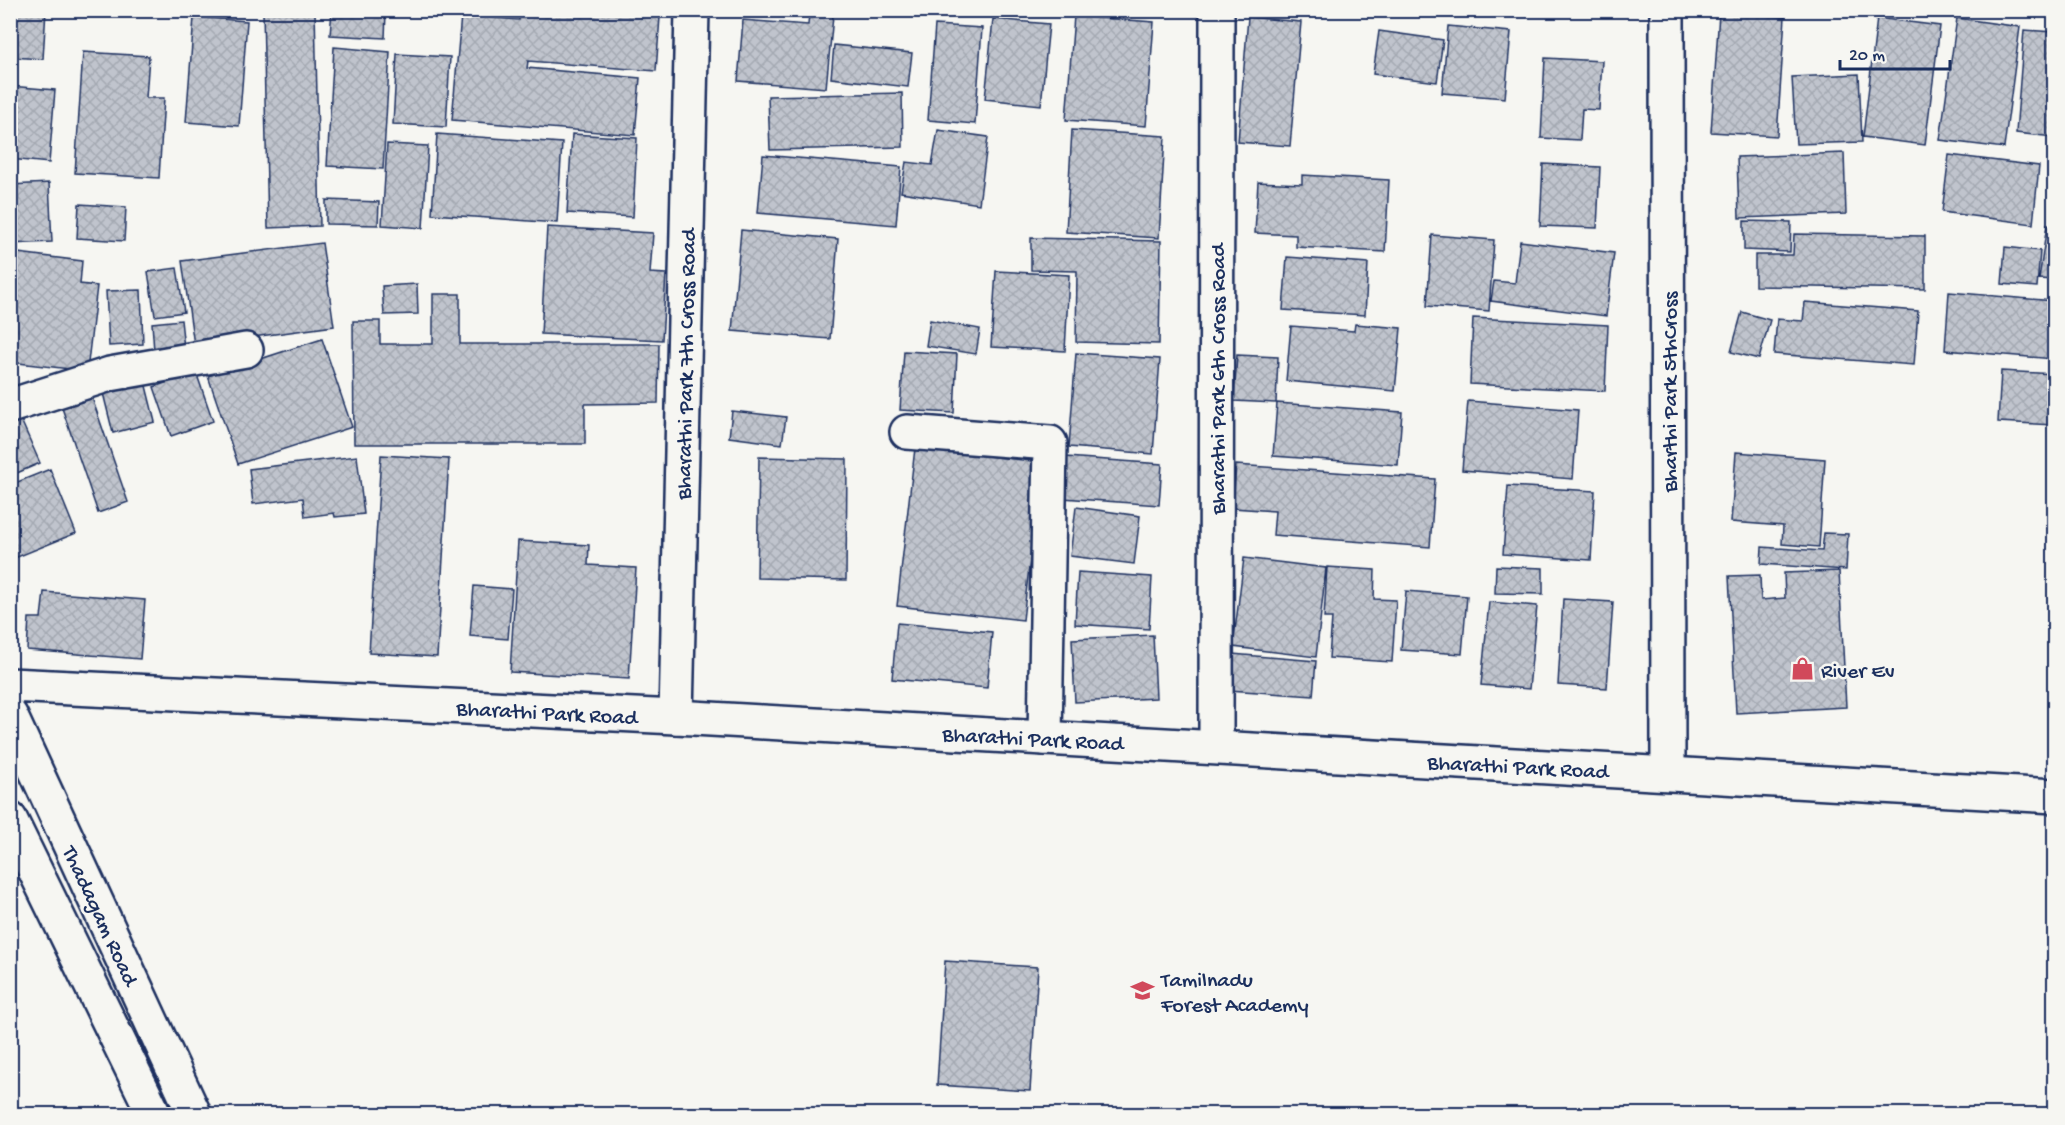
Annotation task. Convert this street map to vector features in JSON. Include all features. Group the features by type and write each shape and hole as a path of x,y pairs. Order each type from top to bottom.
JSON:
{"main road":[{"name":"Bharathi Park 7th Cross Road","path":"676,717 692,10"},
{"name":"Bharathi Park 6th Cross Road","path":"1216,747 1217,10"},
{"name":"Bharthi Park 5thCross","path":"1667,10 1668,773"},
{"path":"10,406 110,374 246,350"},
{"path":"907,432 1050,443 1045,738"},
{"name":"Bharathi Park Road","path":"10,685 676,717 2055,796"},
{"name":"Thadagam Road","path":"10,715 194,1114"},
{"name":"Thadagam Road","path":"10,819 154,1114"}],"building":[{"path":"10,10 46,10 43,59 10,57"},
{"path":"332,10 386,12 385,38 330,35"},
{"path":"520,10 584,10 660,17 656,71 528,61 527,68 640,78 635,135 452,120 461,15 519,20"},
{"path":"315,11 320,226 268,228 263,12"},
{"path":"1719,13 1785,17 1777,136 1711,132"},
{"path":"809,14 833,16 826,88 738,81 743,20 808,25"},
{"path":"1074,16 1154,22 1146,126 1066,120"},
{"path":"194,17 247,21 239,126 186,122"},
{"path":"1248,17 1301,22 1290,146 1238,142"},
{"path":"1877,18 1940,26 1925,145 1863,137"},
{"path":"1957,18 2020,27 2004,148 1940,140"},
{"path":"993,19 1049,24 1041,105 985,99"},
{"path":"935,25 982,28 975,124 928,120"},
{"path":"1448,26 1511,32 1505,98 1442,93"},
{"path":"2024,30 2054,32 2054,137 2016,133"},
{"path":"1379,31 1443,40 1437,82 1373,74"},
{"path":"834,45 912,53 908,87 831,78"},
{"path":"334,47 390,52 383,169 327,166"},
{"path":"83,52 149,56 146,98 164,98 159,178 75,173"},
{"path":"397,54 450,57 446,127 393,124"},
{"path":"1545,58 1602,61 1599,110 1582,109 1580,140 1541,138"},
{"path":"1859,74 1862,142 1796,144 1792,77"},
{"path":"10,86 55,90 49,163 10,159"},
{"path":"902,93 903,147 770,150 768,96"},
{"path":"938,130 988,137 979,204 901,192 906,162 932,165"},
{"path":"1072,130 1165,136 1159,238 1066,232"},
{"path":"437,134 562,143 557,223 432,214"},
{"path":"572,134 637,138 633,217 567,213"},
{"path":"387,144 428,146 423,228 382,225"},
{"path":"1844,153 1846,214 1739,218 1737,157"},
{"path":"763,155 901,167 896,225 758,213"},
{"path":"1949,155 2039,166 2033,224 1942,212"},
{"path":"1543,164 1600,167 1597,228 1540,226"},
{"path":"1302,175 1389,180 1385,252 1296,247 1296,235 1255,233 1258,182 1302,184"},
{"path":"49,183 52,242 10,244 10,185"},
{"path":"326,200 379,202 378,225 326,224"},
{"path":"79,204 126,207 124,241 77,238"},
{"path":"1744,221 1791,222 1790,252 1744,250"},
{"path":"2047,225 2054,226 2054,280 2039,279"},
{"path":"547,227 653,233 650,273 666,274 662,340 541,334"},
{"path":"741,230 838,239 830,339 732,331"},
{"path":"1794,234 1925,236 1925,289 1755,286 1755,255 1793,255"},
{"path":"1432,235 1494,240 1489,311 1427,306"},
{"path":"1031,238 1161,241 1159,344 1076,342 1077,271 1031,270"},
{"path":"1520,241 1614,253 1606,316 1491,301 1494,281 1515,283"},
{"path":"322,243 334,326 194,345 182,261"},
{"path":"2005,247 2040,251 2037,287 2002,284"},
{"path":"10,252 82,261 80,284 97,286 87,371 10,362"},
{"path":"1287,257 1368,263 1365,315 1283,310"},
{"path":"177,268 184,312 155,316 148,272"},
{"path":"996,271 1069,275 1065,351 991,347"},
{"path":"417,284 418,314 384,315 382,286"},
{"path":"141,290 143,344 109,346 106,291"},
{"path":"1949,292 2054,301 2054,359 1945,350"},
{"path":"433,294 460,294 460,344 659,344 658,403 585,404 585,444 354,444 353,321 380,321 380,344 433,344"},
{"path":"1805,302 1918,311 1914,365 1774,354 1777,319 1803,321"},
{"path":"1742,312 1770,320 1759,359 1731,352"},
{"path":"1473,318 1608,325 1605,391 1470,384"},
{"path":"181,320 184,348 154,351 152,323"},
{"path":"930,320 980,329 976,354 926,346"},
{"path":"1355,324 1401,328 1395,391 1286,381 1291,326 1354,331"},
{"path":"322,339 352,427 238,464 208,376"},
{"path":"904,351 957,354 954,413 900,410"},
{"path":"1076,353 1160,359 1153,454 1069,447"},
{"path":"1237,355 1278,357 1276,403 1234,401"},
{"path":"2001,371 2054,374 2054,425 1998,422"},
{"path":"196,372 213,421 171,436 154,387"},
{"path":"145,382 155,422 113,433 103,393"},
{"path":"92,398 128,502 98,513 62,408"},
{"path":"1468,401 1578,410 1573,479 1462,470"},
{"path":"1277,403 1402,412 1398,465 1273,456"},
{"path":"17,411 40,463 10,476 10,414"},
{"path":"732,411 786,417 782,444 729,437"},
{"path":"915,448 1041,462 1023,620 897,606"},
{"path":"1736,452 1825,459 1819,547 1782,544 1783,526 1731,522"},
{"path":"381,455 449,459 437,657 369,653"},
{"path":"357,456 364,514 335,517 334,513 305,517 303,498 253,504 249,469"},
{"path":"759,457 847,459 846,580 757,578"},
{"path":"1066,457 1162,464 1159,505 1063,498"},
{"path":"1236,465 1435,479 1430,547 1273,535 1275,511 1233,508"},
{"path":"50,469 76,533 10,560 10,485"},
{"path":"1508,486 1595,491 1591,560 1503,554"},
{"path":"1076,507 1140,516 1134,564 1070,556"},
{"path":"1824,533 1848,534 1846,570 1761,564 1762,547 1822,551"},
{"path":"518,541 589,545 588,565 636,568 629,679 510,672"},
{"path":"1244,558 1326,568 1316,657 1233,647"},
{"path":"1496,566 1543,568 1543,594 1495,593"},
{"path":"1327,567 1375,570 1374,599 1396,600 1392,662 1329,658 1332,618 1324,618"},
{"path":"1839,571 1846,707 1736,713 1729,576 1760,575 1761,600 1785,598 1784,573"},
{"path":"1078,572 1152,577 1149,629 1075,624"},
{"path":"474,586 512,589 508,639 470,636"},
{"path":"1406,591 1467,596 1462,654 1401,650"},
{"path":"44,592 145,600 140,659 27,650 29,618 41,618"},
{"path":"1563,599 1613,602 1607,688 1558,685"},
{"path":"1489,602 1537,606 1529,689 1481,685"},
{"path":"897,623 992,632 987,688 892,679"},
{"path":"1153,635 1156,698 1075,702 1072,639"},
{"path":"1232,654 1316,661 1313,696 1229,690"},
{"path":"945,961 1038,967 1030,1091 937,1085"}],"place":[{"name":"River Ev","path":"1803,669"},
{"name":"Tamilnadu Forest Academy","path":"1143,991"}]}
